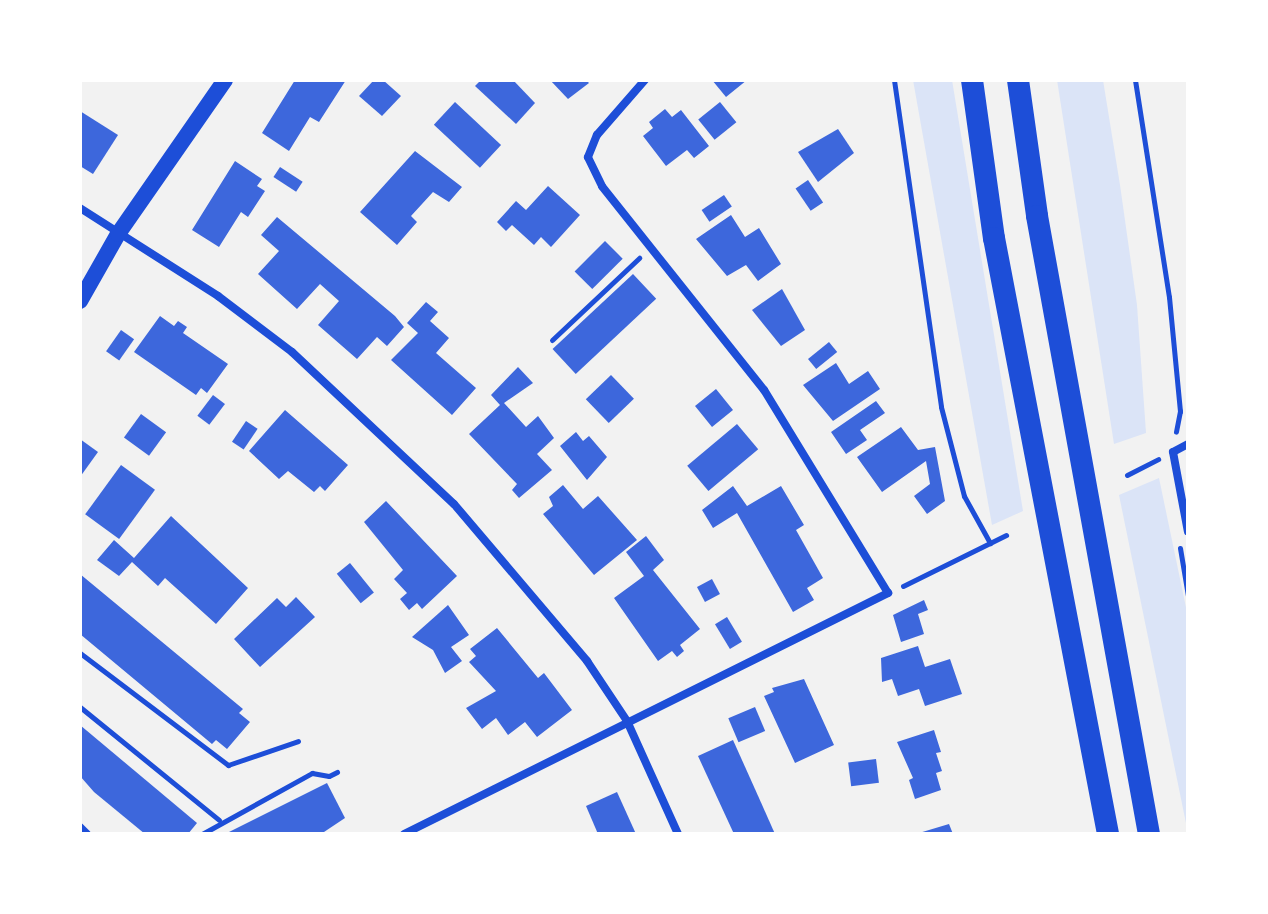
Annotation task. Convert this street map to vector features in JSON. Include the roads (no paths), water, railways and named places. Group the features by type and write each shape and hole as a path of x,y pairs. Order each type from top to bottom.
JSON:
{"highway":[{"path":"972,80 994,238 1108,834"},
{"path":"1018,80 1037,216 1149,834"}],"main road":[{"path":"80,301 118,234 225,80"}],"street":[{"path":"404,834 888,593 764,390 602,186 588,157 597,135 645,80"},
{"path":"80,208 243,315 377,427 526,585 587,661 627,721 678,834"},
{"path":"1188,444 1173,452 1188,532"},
{"path":"80,827 87,834"}]}
